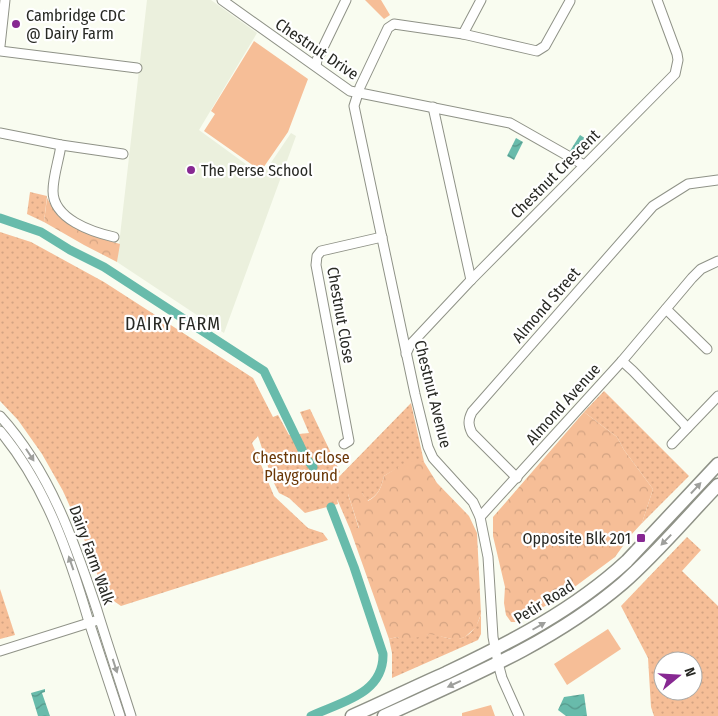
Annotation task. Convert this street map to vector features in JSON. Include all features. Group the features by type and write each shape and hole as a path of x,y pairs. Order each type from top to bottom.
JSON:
{"main road":[{"name":"Petir Road","path":"352,716 496,649 566,610 615,572 718,464"},
{"name":"Petir Road","path":"384,716 498,663 572,620 623,582 718,485"}],"street":[{"path":"0,46 5,0"},
{"name":"Chestnut Drive","path":"222,0 350,92 510,123 584,165"},
{"path":"316,66 316,60 346,0"},
{"path":"462,34 481,0"},
{"name":"Chestnut Crescent","path":"406,354 410,345 471,280 675,74 678,60 677,54 657,0"},
{"path":"357,93 390,25 397,23 462,34 534,51 540,50 545,46 570,1"},
{"path":"0,51 137,68"},
{"name":"Chestnut Avenue","path":"357,93 354,106 406,354 428,447 433,458 473,502 480,517 488,557 493,637 498,663 502,678 519,716"},
{"path":"433,107 471,280"},
{"path":"0,133 61,145 123,154"},
{"path":"61,145 53,190 55,202 61,212 68,217 98,232 114,237"},
{"name":"Almond Street","path":"517,478 472,434 468,426 468,418 472,412 653,206 688,184 718,180"},
{"name":"Chestnut Close","path":"344,444 349,442 316,265 317,256 321,251 382,237"},
{"name":"Almond Avenue","path":"480,517 622,361 701,269 718,261"},
{"path":"666,309 707,349"},
{"path":"622,361 686,428"},
{"path":"672,444 718,396"},
{"name":"Dairy Farm Walk","path":"0,416 23,445 58,505 79,557 131,716"},
{"name":"Dairy Farm Walk","path":"0,431 32,476 50,510 72,565 120,716"},
{"path":"0,651 100,620"}],"shaded area":[{"name":"The Perse School","path":"147,0 211,0 257,33 199,130 262,176 291,133 296,136 224,333 117,262"}],"green space":[{"path":"365,0 381,0 390,15 384,19"},
{"path":"254,41 308,79 288,132 261,171 204,131 215,114 211,111"},
{"path":"30,192 47,196 44,222 27,214"},
{"path":"47,198 53,209 69,224 87,234 120,244 117,262 44,222"},
{"name":"Chestnut Close Playground","path":"0,232 31,242 104,282 253,378 273,417 278,415 289,435 309,433 300,412 310,409 340,472 330,481 331,485 411,403 424,462 399,467 384,476 379,491 367,501 362,493 348,494 359,529 350,529 337,499 338,504 305,513 289,498 279,493 272,479 258,436 252,443 274,496 308,528 323,533 328,540 121,606 105,595 81,531 63,491 42,454 18,420 0,401"},
{"path":"604,391 689,476 642,523 653,489 624,450 617,437 584,412"},
{"path":"584,412 617,437 624,450 653,489 642,523 615,557 561,597 517,622 511,622 506,615 504,603 505,587 493,536 493,517"},
{"path":"412,461 424,462 437,483 469,516 477,533 481,614 476,627 465,637 456,640 430,634 403,640 397,637 389,639 350,529 359,528 348,494 354,488 362,493 368,501 379,491 384,476"},
{"path":"687,537 701,550 682,571 718,606 718,716 654,716 651,707 648,658 621,606"},
{"path":"0,589 15,635 0,639"},
{"path":"481,614 481,634 478,640 392,678 392,653 389,639 397,637 406,639 436,634 447,638 460,639 473,630"},
{"path":"608,629 621,649 567,685 554,664"},
{"path":"491,705 495,716 462,716 462,713"}],"water":[{"path":"580,135 591,142 582,156 570,151"},
{"path":"516,138 523,142 514,160 507,156"},
{"path":"45,689 45,692 42,693 50,716 38,716 31,693"},
{"path":"584,694 587,716 566,716 558,710 564,697"}],"waterway":[{"path":"0,218 41,232 70,250 104,267 264,371 306,458 313,467"},
{"path":"311,716 347,701 369,688 381,668 383,654 354,567 331,507"}],"place":[{"name":"Cambridge CDC @ Dairy Farm","path":"16,24"},
{"name":"The Perse School","path":"191,170"},
{"name":"Opposite Blk 201","path":"641,538"}],"district":[{"name":"DAIRY FARM","path":"173,324"}]}
